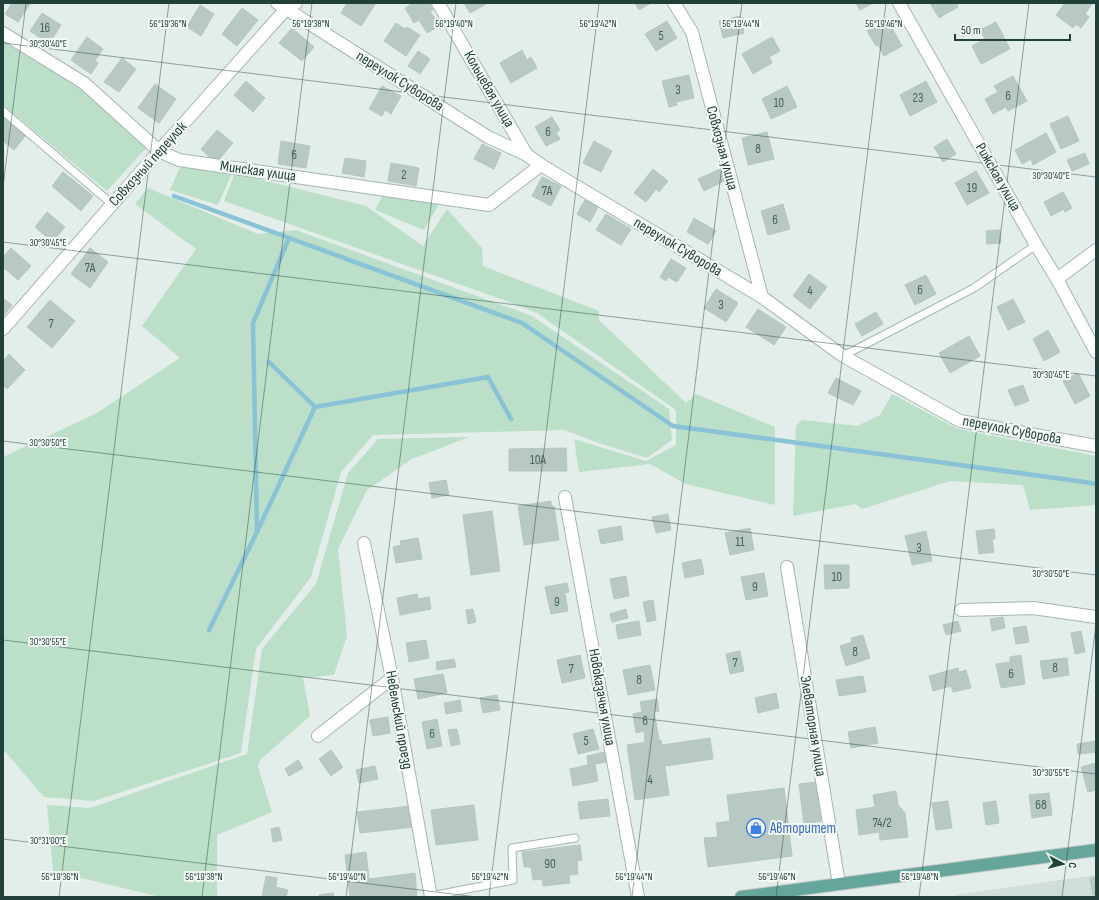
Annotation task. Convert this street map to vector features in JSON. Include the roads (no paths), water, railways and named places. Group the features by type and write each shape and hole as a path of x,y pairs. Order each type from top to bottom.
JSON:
{"main road":[{"path":"742,897 1096,850"}],"street":[{"name":"Кольцевая улица","path":"438,3 527,155"},
{"name":"Совхозная улица","path":"674,3 692,32 762,297"},
{"name":"Рижская улица","path":"899,3 1036,245 1057,279 1096,352"},
{"name":"переулок Суворова","path":"286,5 488,137 527,155 541,165 762,297 843,356 960,421 1096,446"},
{"name":"Совхозный переулок","path":"3,329 286,5"},
{"name":"Минская улица","path":"3,33 84,83 159,151 179,160 489,205 541,165"},
{"path":"1057,279 1096,250"},
{"name":"Новоказачья улица","path":"565,497 638,897"},
{"name":"Невельский проезд","path":"364,543 392,678 431,896"},
{"name":"Элеваторная улица","path":"787,568 840,884"},
{"path":"961,610 1033,608 1096,617"},
{"path":"318,736 392,678"}],"lane":[{"path":"3,111 112,204"},
{"path":"843,356 974,288 1036,245"},
{"path":"431,896 513,880 512,848 576,838"}],"waterway":[{"path":"174,196 522,323 673,426 1096,484"},
{"path":"257,531 253,323 289,238"},
{"path":"269,362 315,407"},
{"path":"209,630 257,532 315,407 488,377 511,419"}],"place":[{"name":"Авторитет","path":"756,828"}]}
